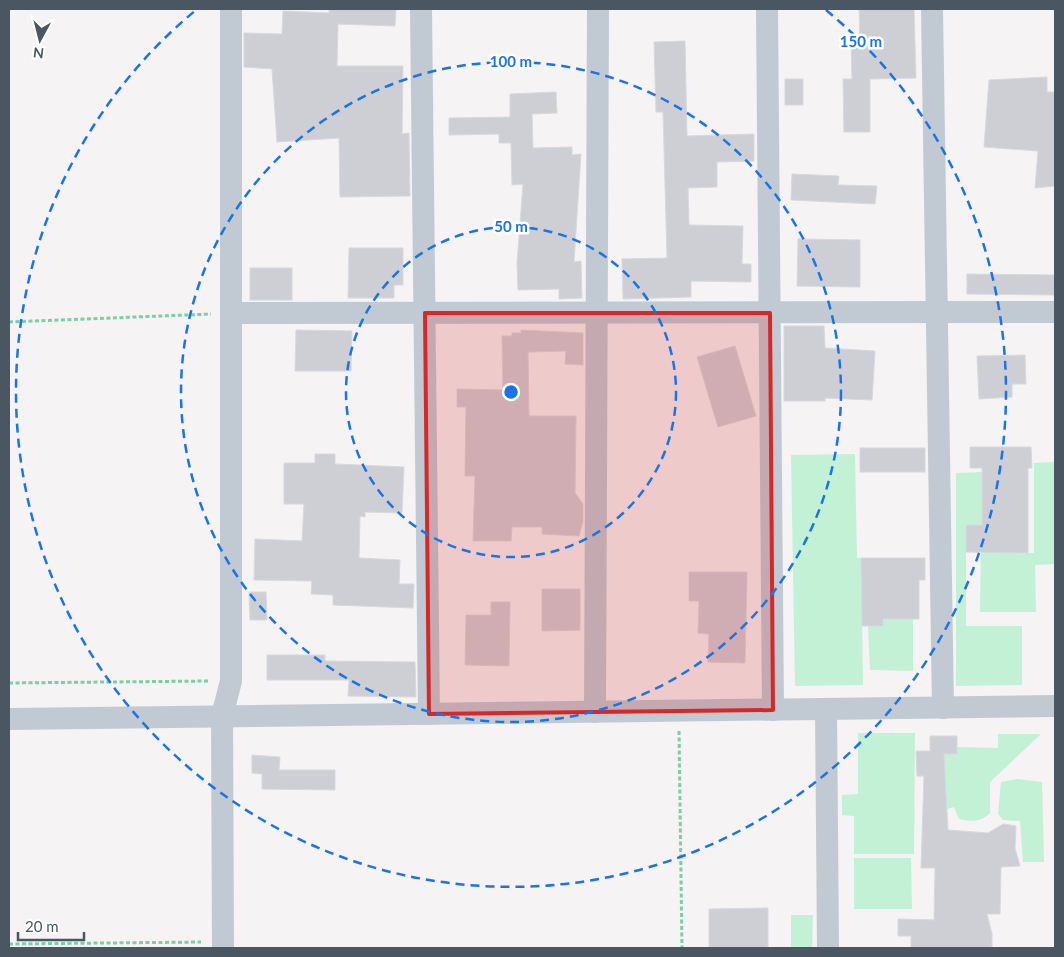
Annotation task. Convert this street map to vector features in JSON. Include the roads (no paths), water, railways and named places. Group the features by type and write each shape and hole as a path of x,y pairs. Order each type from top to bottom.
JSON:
{"street":[{"path":"223,945 222,716 231,681 231,9"},
{"path":"421,9 429,714"},
{"path":"595,712 598,9"},
{"path":"767,9 773,710"},
{"path":"932,9 943,708"},
{"path":"232,313 1055,312"},
{"path":"9,719 1055,706"},
{"path":"826,709 828,948"}]}
